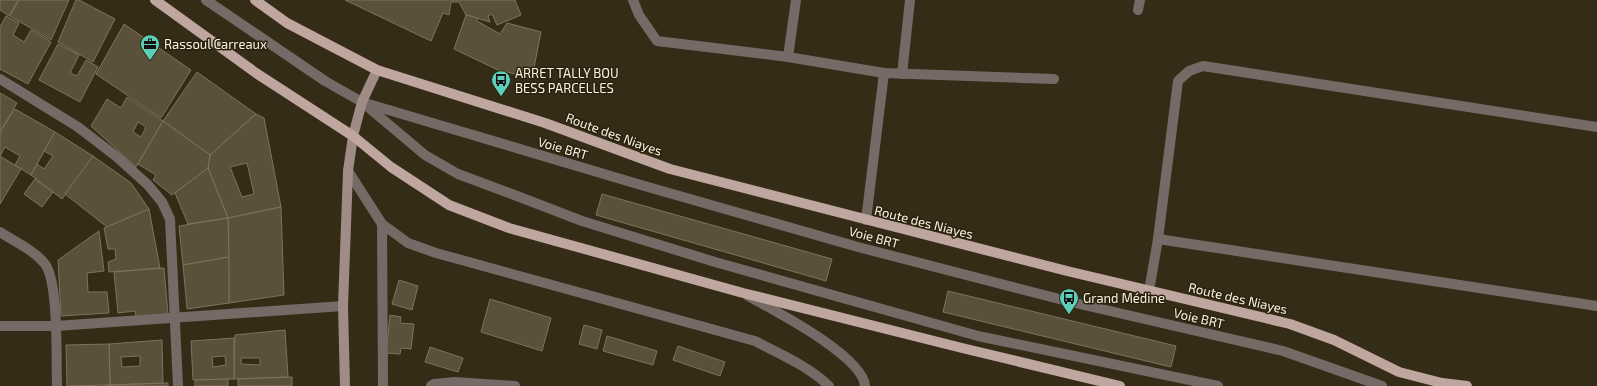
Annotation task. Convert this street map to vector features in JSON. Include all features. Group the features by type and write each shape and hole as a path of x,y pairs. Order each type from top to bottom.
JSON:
{"main road":[{"path":"155,0 256,73 353,136 391,168 449,205 509,228 743,293 1120,386"},
{"name":"Route des Niayes","path":"255,0 287,23 377,70 545,123 670,169 1149,291 1290,324 1334,340 1399,372 1442,383 1467,386"}],"street":[{"name":"Voie BRT","path":"206,0 325,80 362,102 425,156 458,174 582,221 715,262 978,336 1218,386"},
{"path":"633,0 639,15 657,41 788,57 884,73 1054,79"},
{"path":"788,57 796,0"},
{"path":"902,74 910,0"},
{"path":"1149,291 1158,239 1178,81 1189,71 1203,66 1597,127"},
{"path":"344,386 343,306 348,170 353,136 362,102 377,70"},
{"path":"866,220 884,73"},
{"path":"0,80 78,127 117,156 143,180 162,202 170,219 178,386"},
{"name":"Voie BRT","path":"362,102 641,185 858,247 1071,302 1283,351 1382,386"},
{"path":"348,170 382,224 408,244 755,341 791,359 822,379 829,386"},
{"path":"382,224 383,386"},
{"path":"0,232 35,254 46,265 52,280 56,326 57,386"},
{"path":"1158,239 1597,306"},
{"path":"743,293 827,342 856,366 865,380 865,386"},
{"path":"0,326 56,326 343,306"},
{"path":"431,386 434,384 455,382 514,386"}],"building":[{"path":"0,0 18,0 9,16 0,10"},
{"path":"19,0 69,0 51,40 10,16"},
{"path":"76,0 79,0 115,19 93,62 58,42"},
{"path":"345,0 515,0 521,15 497,25 492,14 488,16 490,22 466,15 459,2 451,2 449,15 443,13 431,41"},
{"path":"466,15 477,18 477,21 500,34 507,23 541,32 532,78 498,70 454,49"},
{"path":"6,16 19,23 13,35 24,42 31,30 51,42 28,84 0,69 0,27"},
{"path":"124,24 191,70 161,118 96,74"},
{"path":"58,44 79,55 70,73 77,76 86,60 98,67 80,102 39,80"},
{"path":"197,72 256,114 210,155 163,121"},
{"path":"0,93 17,103 0,132"},
{"path":"127,97 163,121 136,167 91,126 107,99 121,108","holes":["138,122 146,127 141,137 133,132"]},
{"path":"15,109 55,132 31,175 15,165 20,156 5,147 0,156 0,132"},
{"path":"256,114 264,118 281,207 228,218 208,168 210,155","holes":["247,163 254,194 242,197 230,167"]},
{"path":"163,121 210,155 208,168 172,195 153,180 156,175 138,164"},
{"path":"55,132 93,156 62,199 31,175 37,164 44,169 53,156 44,151"},
{"path":"0,156 21,169 0,204"},
{"path":"93,156 131,183 149,209 107,227 65,194"},
{"path":"208,168 228,218 188,224 175,193"},
{"path":"35,179 53,192 42,207 24,194"},
{"path":"602,194 832,259 826,281 596,215"},
{"path":"281,207 284,295 229,303 228,218"},
{"path":"149,209 160,268 109,272 108,262 116,259 115,249 108,249 104,228"},
{"path":"228,218 229,257 183,265 179,226"},
{"path":"99,231 104,271 87,273 88,292 107,292 109,313 61,316 58,260"},
{"path":"229,257 229,303 187,309 183,265"},
{"path":"164,268 168,315 136,317 135,311 118,313 114,272"},
{"path":"399,280 418,286 412,310 392,304"},
{"path":"948,291 1176,346 1171,367 943,312"},
{"path":"490,299 551,318 542,351 481,332"},
{"path":"390,315 401,317 400,323 414,324 411,349 401,348 400,354 386,353"},
{"path":"584,325 602,330 597,349 579,344"},
{"path":"285,330 288,377 234,379 235,335","holes":["241,358 260,358 260,365 241,364"]},
{"path":"607,336 657,351 653,365 603,351"},
{"path":"234,338 234,379 193,380 191,341","holes":["225,356 226,365 213,367 212,357"]},
{"path":"162,340 163,383 110,385 109,344","holes":["140,356 140,366 122,367 121,357"]},
{"path":"109,344 110,385 67,386 66,345"},
{"path":"678,346 725,362 720,376 673,360"},
{"path":"430,347 463,358 458,372 425,362"},
{"path":"292,377 292,386 238,386 238,379"},
{"path":"228,379 228,386 195,386 195,380"},
{"path":"168,383 168,386 105,386 110,385"}],"place":[{"name":"Rassoul Carreaux","path":"150,61"},
{"name":"ARRET TALLY BOU BESS PARCELLES","path":"501,97"},
{"name":"Grand Médine","path":"1069,315"}]}
